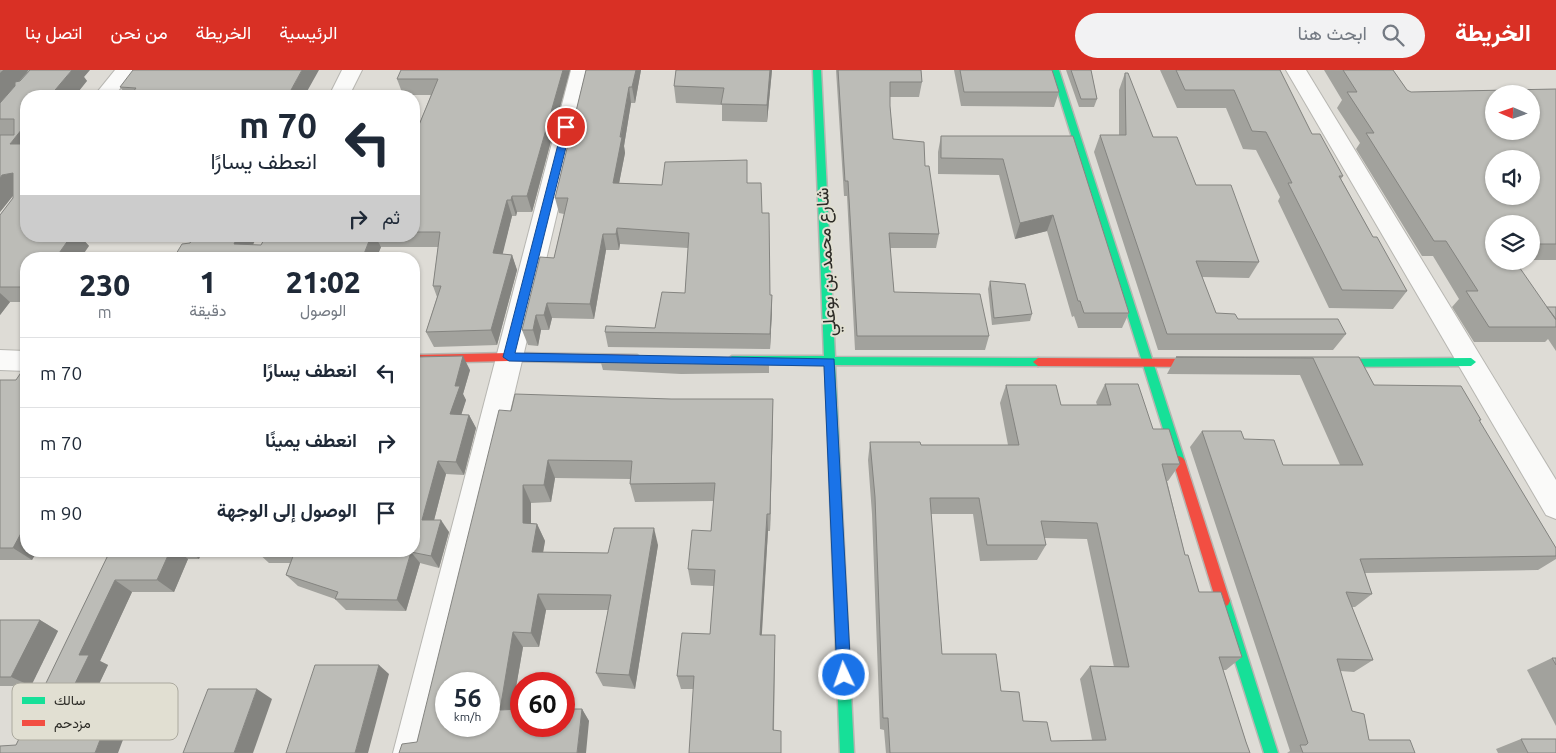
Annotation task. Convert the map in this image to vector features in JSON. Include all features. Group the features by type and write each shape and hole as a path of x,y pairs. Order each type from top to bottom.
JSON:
{"street":[{"path":"109,90 125,70"},
{"path":"342,90 352,70"},
{"path":"411,753 581,70"},
{"name":"شارع محمد بن بوعلي","path":"817,70 847,753"},
{"path":"1054,70 1271,753"},
{"path":"1296,70 1556,506"},
{"path":"420,359 509,357 645,359"},
{"path":"0,360 20,361"},
{"path":"723,360 1226,363"},
{"path":"1314,363 1471,362"}],"building":[{"path":"30,70 72,70 55,90 20,90 20,132 10,144 20,144 20,242 67,242 60,252 20,252 20,287 0,287 0,215 13,198 13,173 2,175 0,178 0,135 14,135 14,119 0,119 0,103 15,86 15,82 20,81"},
{"path":"133,70 302,70 291,90 134,90 136,88 120,87"},
{"path":"401,70 563,70 527,196 512,196 511,200 507,200 493,253 512,255 491,330 426,332 441,286 433,286 440,232 420,232 420,122 438,79 397,79"},
{"path":"586,70 636,70 632,87 629,87 613,183 662,185 665,162 747,160 747,183 761,183 762,213 769,213 770,295 772,295 770,334 605,332 606,326 655,328 662,292 685,293 689,233 617,228 616,234 603,234 590,304 547,303 544,315 536,315 533,330 522,330 540,257 554,258 568,198 555,198"},
{"path":"676,70 770,70 767,105 721,104 724,88 674,86"},
{"path":"838,70 921,70 922,82 890,82 893,139 924,142 925,166 929,166 939,234 889,233 894,292 980,294 989,336 857,336 848,181 845,181"},
{"path":"960,70 1052,70 1059,92 964,92"},
{"path":"1071,70 1091,70 1097,99 1081,99"},
{"path":"1176,70 1280,70 1312,134 1320,134 1343,176 1339,176 1373,237 1377,237 1407,291 1342,290 1288,183 1292,183 1266,132 1252,131 1234,90 1185,90"},
{"path":"1343,70 1393,70 1407,90 1411,92 1485,90 1485,140 1540,140 1540,89 1556,89 1556,244 1540,244 1540,215 1485,215 1485,270 1521,270 1556,320 1556,327 1489,327 1466,291 1478,291 1446,241 1434,241 1366,133 1374,133 1347,92 1357,92"},
{"path":"1125,73 1128,73 1153,137 1177,137 1196,185 1231,185 1259,262 1196,261 1216,313 1235,314 1238,319 1338,319 1346,334 1167,334 1100,135 1126,135"},
{"path":"941,136 1073,136 1129,313 1084,313 1080,301 1078,301 1053,215 1020,223 1003,159 941,158"},
{"path":"235,242 234,244 261,245 263,242 369,242 365,252 177,252 182,244"},
{"path":"990,281 1025,284 1032,314 994,318"},
{"path":"1547,307 1556,307 1556,319"},
{"path":"463,356 455,386 460,386 450,414 469,415 456,462 438,461 422,520 441,520 431,556 420,554 420,357"},
{"path":"599,356 769,359 679,360"},
{"path":"1176,357 1359,357 1374,385 1461,386 1481,420 1479,420 1556,548 1556,556 1360,559 1372,594 1346,592 1373,660 1337,659 1352,711 1364,714 1369,740 1410,740 1415,753 1303,753 1300,745 1308,743 1202,431 1241,431 1244,439 1274,440 1283,465 1363,465 1313,358"},
{"path":"20,374 20,535 13,548 0,548 0,380 16,380"},
{"path":"1105,384 1138,384 1153,429 1169,429 1180,464 1162,464 1185,555 1188,555 1199,592 1221,592 1242,657 1219,657 1250,753 890,753 888,718 883,718 875,497 870,442 920,442 921,445 1019,445 1006,385 1056,385 1061,405 1111,405","holes":["930,498 979,498 987,545 1046,545 1041,521 1097,523 1129,667 1090,666 1106,740 1051,741 1047,722 1023,721 1019,692 1001,691 996,654 942,654"]},
{"path":"515,394 671,399 773,399 770,514 767,514 760,635 775,635 773,730 781,731 781,753 689,753 694,676 677,676 682,633 710,634 715,570 688,569 692,530 711,531 715,483 630,484 632,461 548,460 544,485 523,485 523,523 537,524 532,552 608,553 614,528 654,528 629,675 596,673 611,595 538,594 531,633 513,632 500,710 510,710 510,737 575,737 575,709 582,709 577,753 399,753 402,744 417,742 499,410 511,411"},
{"path":"107,557 167,557 157,580 115,580 79,655 89,655 75,683 46,683"},
{"path":"293,557 410,557 397,600 335,599 338,592 286,575"},
{"path":"0,620 40,620 11,677 0,677"},
{"path":"315,665 379,665 355,753 286,753"},
{"path":"208,689 257,689 234,753 183,753"},
{"path":"1521,739 1556,739 1556,753 1528,753"},
{"path":"18,740 100,740 95,753 0,753 0,746 16,745"}],"traffic: fast":[{"path":"817,70 847,753"},
{"path":"1055,70 1179,461"},
{"path":"732,360 1038,362"},
{"path":"1325,363 1471,362"},
{"path":"1223,601 1271,753"}],"traffic: jam":[{"path":"420,359 509,357 637,359"},
{"path":"1038,362 1209,363"},
{"path":"1179,461 1223,601"}],"route":[{"path":"566,127 509,357 830,362 844,675"}]}
